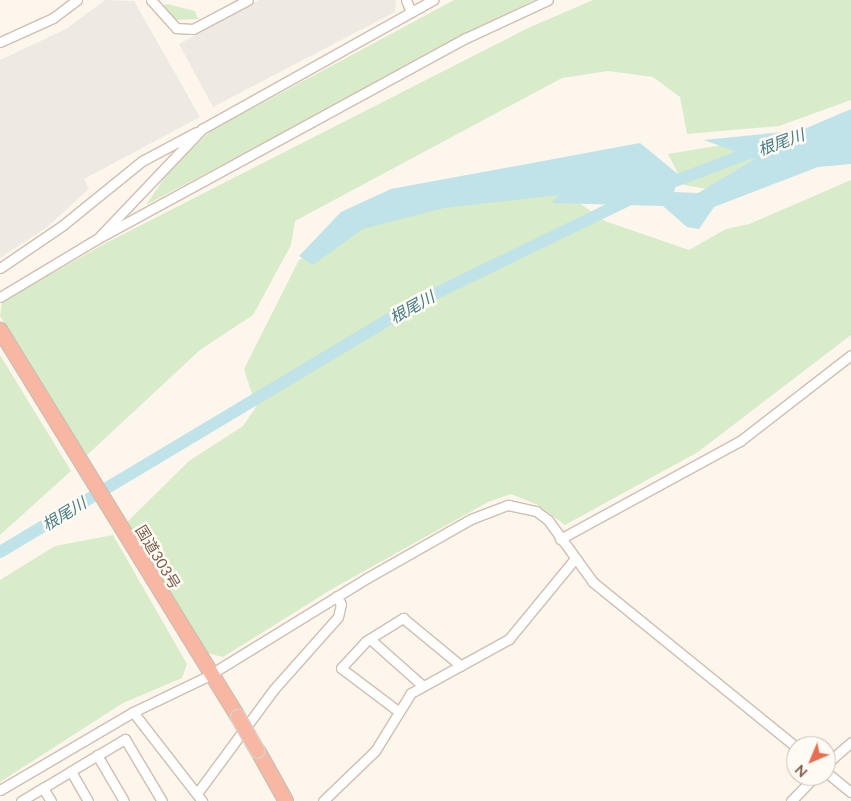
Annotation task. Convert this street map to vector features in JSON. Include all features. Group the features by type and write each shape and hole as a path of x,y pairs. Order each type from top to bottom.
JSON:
{"highway":[{"name":"国道303号","path":"0,330 200,663"},
{"name":"国道303号","path":"0,343 209,675 282,801"},
{"name":"国道303号","path":"235,719 286,801"}],"street":[{"path":"0,42 53,18 77,0"},
{"path":"150,0 176,28 193,29 248,0"},
{"path":"406,0 412,12"},
{"path":"0,268 63,225 142,160 202,129 433,0"},
{"path":"0,297 97,239 466,38 548,0"},
{"path":"97,239 202,129"},
{"path":"560,539 740,441 851,355"},
{"path":"0,790 134,712 209,675 336,596 500,507 536,511 560,539 574,560 610,597 786,739"},
{"path":"323,801 374,751 411,693 509,639 574,560"},
{"path":"198,792 274,689 338,617 341,604 336,596"},
{"path":"398,711 341,668 370,638 403,618 461,666"},
{"path":"370,638 423,686"},
{"path":"134,712 198,792 202,801"},
{"path":"21,801 126,739 162,801"},
{"path":"836,755 851,742"},
{"path":"97,755 124,801"},
{"path":"70,771 88,801"},
{"path":"836,780 851,792"},
{"path":"791,801 805,786"},
{"path":"43,788 51,801"}],"shaded area":[{"path":"105,0 134,1 200,117 84,179 89,189 47,227 0,258 0,60 66,29"},
{"path":"259,0 396,0 395,12 213,107 179,44"}],"green space":[{"path":"454,0 534,0 146,205 171,168 212,130"},
{"path":"593,0 851,0 851,100 779,126 687,134 680,97 653,77 608,71 562,78 295,221 291,245 253,315 200,350 85,457 0,316 2,302 104,244 528,28"},
{"path":"167,4 195,11 198,19 175,20 160,7"},
{"path":"758,139 830,149 737,194 684,185 668,154"},
{"path":"851,180 851,335 698,452 565,525 538,505 511,494 488,502 332,589 223,657 207,653 125,524 189,461 243,426 256,407 244,369 299,260 374,216 552,184 605,221 689,250 726,229 749,224"},
{"path":"0,355 71,471 0,535"},
{"path":"113,535 187,664 182,678 123,703 0,782 0,580 55,546"}],"water":[{"path":"851,109 851,164 818,167 714,207 699,229 687,227 663,206 551,203 559,195 444,208 363,229 313,265 299,256 341,212 391,189 640,143 679,175 674,192 698,193 755,159 704,140 802,130"}],"waterway":[{"name":"根尾川","path":"662,186 760,149"},
{"name":"根尾川","path":"0,552 412,305 634,197"}]}
